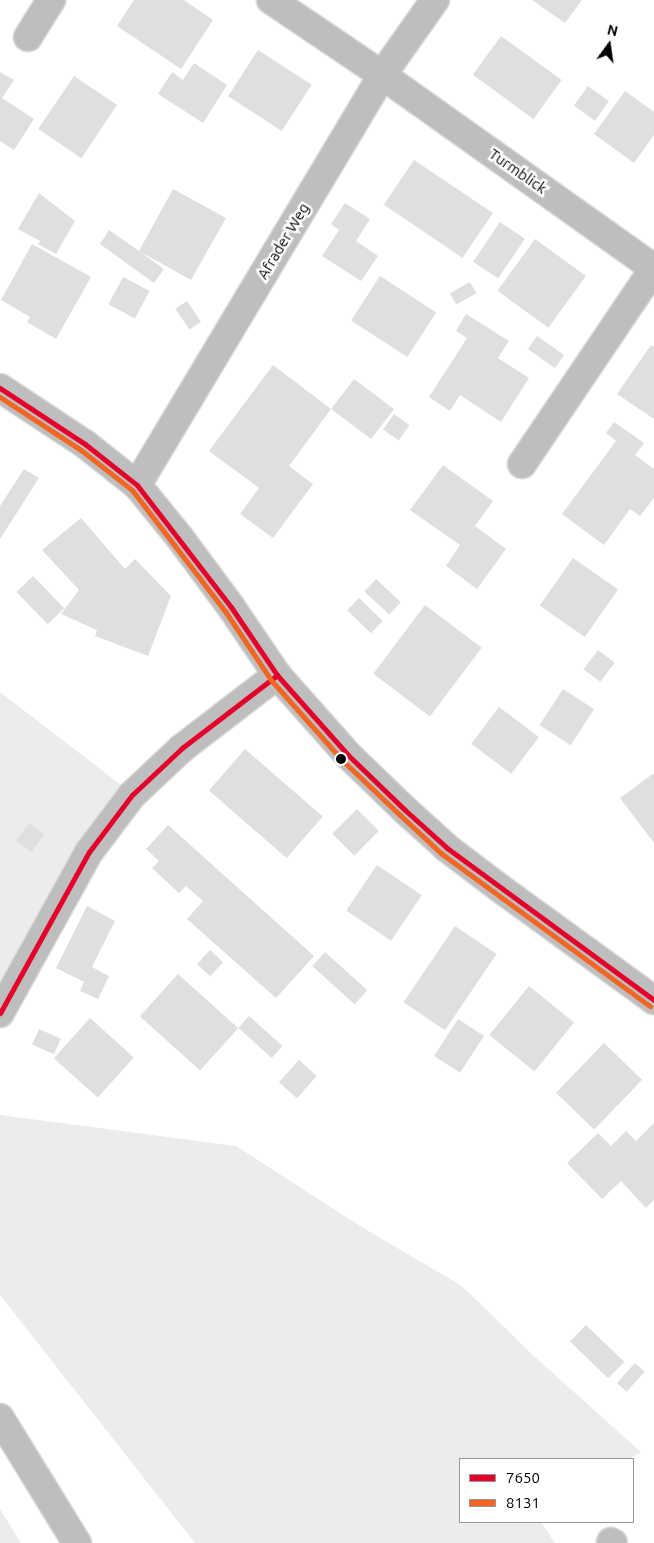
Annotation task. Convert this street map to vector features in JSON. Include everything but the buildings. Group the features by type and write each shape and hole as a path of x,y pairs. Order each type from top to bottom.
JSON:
{"street":[{"path":"28,37 51,0"},
{"name":"Turmblick","path":"271,0 382,75 654,268 522,464"},
{"name":"Afrader Weg","path":"137,485 382,75 435,0"},
{"path":"0,388 85,444 137,485 209,576 277,675 348,755 447,848 500,889 654,1000"},
{"path":"0,1014 89,852 132,796 182,748 277,675"},
{"path":"0,1418 77,1543"}],"shaded area":[{"path":"0,692 121,785 33,936 0,1029"},
{"path":"0,1115 236,1146 360,1226 462,1286 536,1358 641,1452 631,1458 459,1458 459,1523 542,1523 555,1543 195,1543 0,1295"},
{"path":"0,1509 21,1543 0,1543"}],"transit line":[{"name":"7650","path":"0,388 85,444 137,485 231,607 277,675 348,755 405,810 447,848 654,1000"},
{"name":"8131","path":"0,397 81,450 132,490 225,611 271,680 342,760 400,815 442,854 650,1006"},
{"name":"7650","path":"0,1013 89,852 132,795 182,748 277,675"}]}
